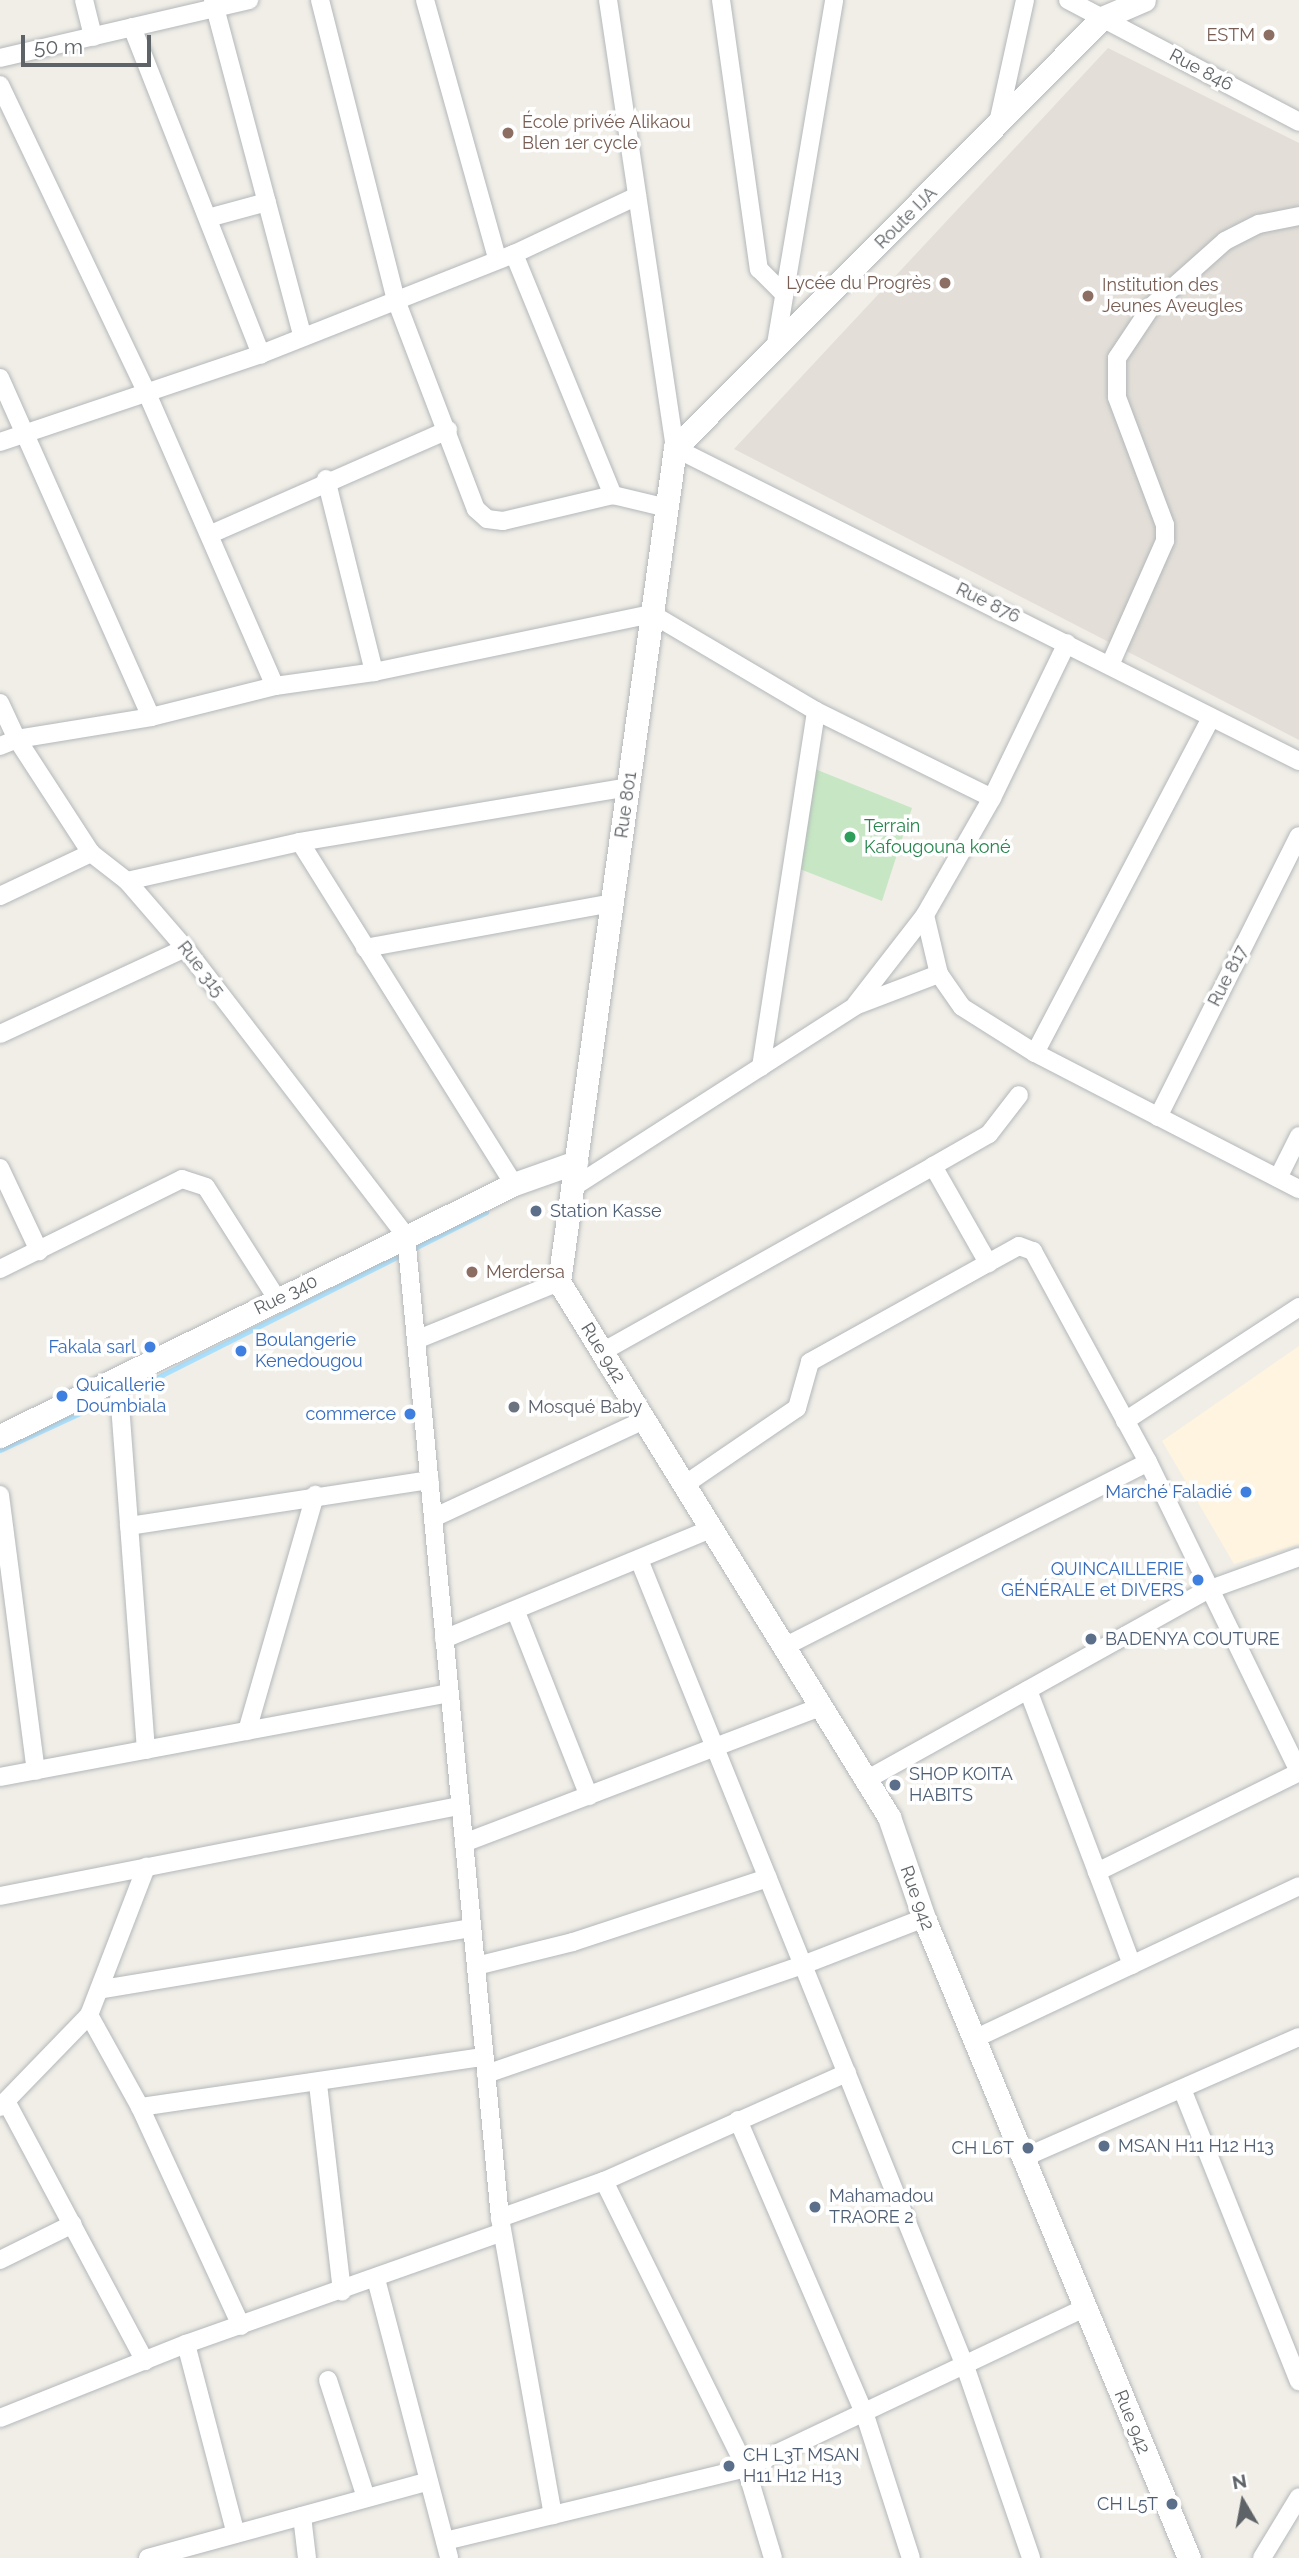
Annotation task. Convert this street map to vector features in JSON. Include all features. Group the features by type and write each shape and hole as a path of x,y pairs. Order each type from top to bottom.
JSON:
{"street":[{"path":"84,0 93,37"},
{"path":"0,58 93,37 214,4 249,0"},
{"path":"320,0 396,300 476,509 487,519 503,521 613,495 667,508"},
{"path":"425,0 505,256 613,495"},
{"path":"608,0 675,448"},
{"path":"721,0 759,269 784,294"},
{"path":"775,350 834,0"},
{"path":"998,124 1025,0"},
{"name":"Rue 846","path":"1068,0 1299,122"},
{"name":"Route IJA","path":"675,448 1102,18 1144,0"},
{"path":"214,4 302,334"},
{"path":"132,27 261,354"},
{"path":"0,85 146,391 211,534 275,687"},
{"path":"0,442 261,354 302,334 505,256 637,196"},
{"path":"208,218 267,202"},
{"path":"1110,666 1165,541 1165,525 1117,397 1117,358 1151,307 1225,241 1259,224 1299,216"},
{"path":"0,378 151,717"},
{"path":"211,534 326,479 448,430"},
{"name":"Rue 801","path":"559,1282 675,448"},
{"name":"Rue 876","path":"675,448 1299,761"},
{"path":"326,479 374,672"},
{"path":"8,742 151,717 275,687 374,672 652,614 816,711 992,799"},
{"path":"855,1006 925,915 992,799 1067,643"},
{"name":"Rue 315","path":"0,703 8,742 91,853 127,881 185,948 406,1236"},
{"path":"761,1067 816,711"},
{"path":"1035,1053 1211,718"},
{"path":"127,881 300,842 628,787"},
{"name":"Rue 817","path":"1158,1117 1299,836"},
{"path":"300,842 514,1184"},
{"path":"0,896 91,853"},
{"path":"365,948 612,903"},
{"path":"925,915 939,974 962,1007 1035,1053 1299,1189"},
{"path":"0,1034 185,948"},
{"path":"572,1188 855,1006 939,974"},
{"path":"602,1352 989,1134 1019,1095"},
{"path":"1278,1178 1299,1136"},
{"name":"Rue 340","path":"0,1436 514,1184 576,1162"},
{"path":"933,1166 988,1263"},
{"path":"0,1168 39,1251"},
{"path":"0,1269 182,1179 206,1186 277,1299"},
{"path":"406,1236 501,2225 553,2515"},
{"path":"684,1485 797,1408 810,1362 1020,1246 1030,1248 1148,1462 1208,1590 1299,1772 1097,1872"},
{"path":"416,1340 559,1282"},
{"name":"Rue 942","path":"559,1282 889,1817 924,1918 1189,2558"},
{"path":"1125,1421 1299,1307"},
{"path":"118,1378 146,1750"},
{"path":"433,1518 644,1420"},
{"path":"783,1647 1148,1462"},
{"path":"129,1526 315,1495 429,1480"},
{"path":"247,1731 315,1495"},
{"path":"0,1496 36,1770"},
{"path":"444,1639 640,1562 711,1528"},
{"path":"866,1780 1208,1590 1299,1557"},
{"path":"640,1562 965,2366 1031,2558"},
{"path":"516,1612 589,1796"},
{"path":"1028,1690 1132,1965"},
{"path":"0,1777 449,1693"},
{"path":"464,1843 821,1707"},
{"path":"0,1896 460,1805"},
{"path":"145,2361 73,2224 3,2104 89,2015 103,1989 146,1867"},
{"path":"475,1966 573,1942 768,1878"},
{"path":"974,2039 1299,1886"},
{"path":"140,2106 485,2065 803,1965 924,1918"},
{"path":"103,1989 472,1928"},
{"path":"89,2015 140,2106 241,2326"},
{"path":"1023,2158 1299,2037"},
{"path":"0,2418 186,2344 376,2279 847,2073"},
{"path":"318,2084 342,2292"},
{"path":"1182,2089 1299,2381"},
{"path":"738,2120 864,2412 911,2558"},
{"path":"604,2181 746,2469 772,2558"},
{"path":"0,2260 73,2224"},
{"path":"376,2279 447,2549 553,2515 746,2469 1085,2308"},
{"path":"186,2344 236,2534"},
{"path":"328,2380 366,2498"},
{"path":"148,2558 184,2553 236,2534 429,2481"},
{"path":"1262,2558 1297,2507"},
{"path":"302,2516 307,2558"}],"shaded area":[{"name":"Institution des Jeunes Aveugles","path":"1108,48 1299,143 1299,740 734,449"},
{"name":"Marché Faladié","path":"1299,1346 1299,1544 1234,1564 1162,1441"}],"green space":[{"name":"Terrain Kafougouna koné","path":"815,769 912,808 882,901 792,866"}],"waterway":[{"path":"0,1450 162,1375 486,1212"}],"place":[{"name":"ESTM","path":"1269,35"},
{"name":"École privée Alikaou Blen 1er cycle","path":"508,133"},
{"name":"Lycée du Progrès","path":"945,283"},
{"name":"Institution des Jeunes Aveugles","path":"1088,296"},
{"name":"Terrain Kafougouna koné","path":"850,837"},
{"name":"Station Kasse","path":"536,1211"},
{"name":"Merdersa","path":"472,1272"},
{"name":"Fakala sarl","path":"150,1347"},
{"name":"Boulangerie Kenedougou","path":"241,1351"},
{"name":"Quicallerie Doumbiala","path":"62,1396"},
{"name":"Mosqué Baby","path":"514,1407"},
{"name":"commerce","path":"410,1414"},
{"name":"Marché Faladié","path":"1246,1492"},
{"name":"QUINCAILLERIE GÉNÉRALE et DIVERS","path":"1198,1580"},
{"name":"BADENYA COUTURE","path":"1091,1639"},
{"name":"SHOP KOITA HABITS","path":"895,1785"},
{"name":"MSAN H11 H12 H13","path":"1104,2146"},
{"name":"CH L6T","path":"1028,2148"},
{"name":"Mahamadou TRAORE 2","path":"815,2207"},
{"name":"CH L3T MSAN H11 H12 H13","path":"729,2466"},
{"name":"CH L5T","path":"1172,2504"}]}
